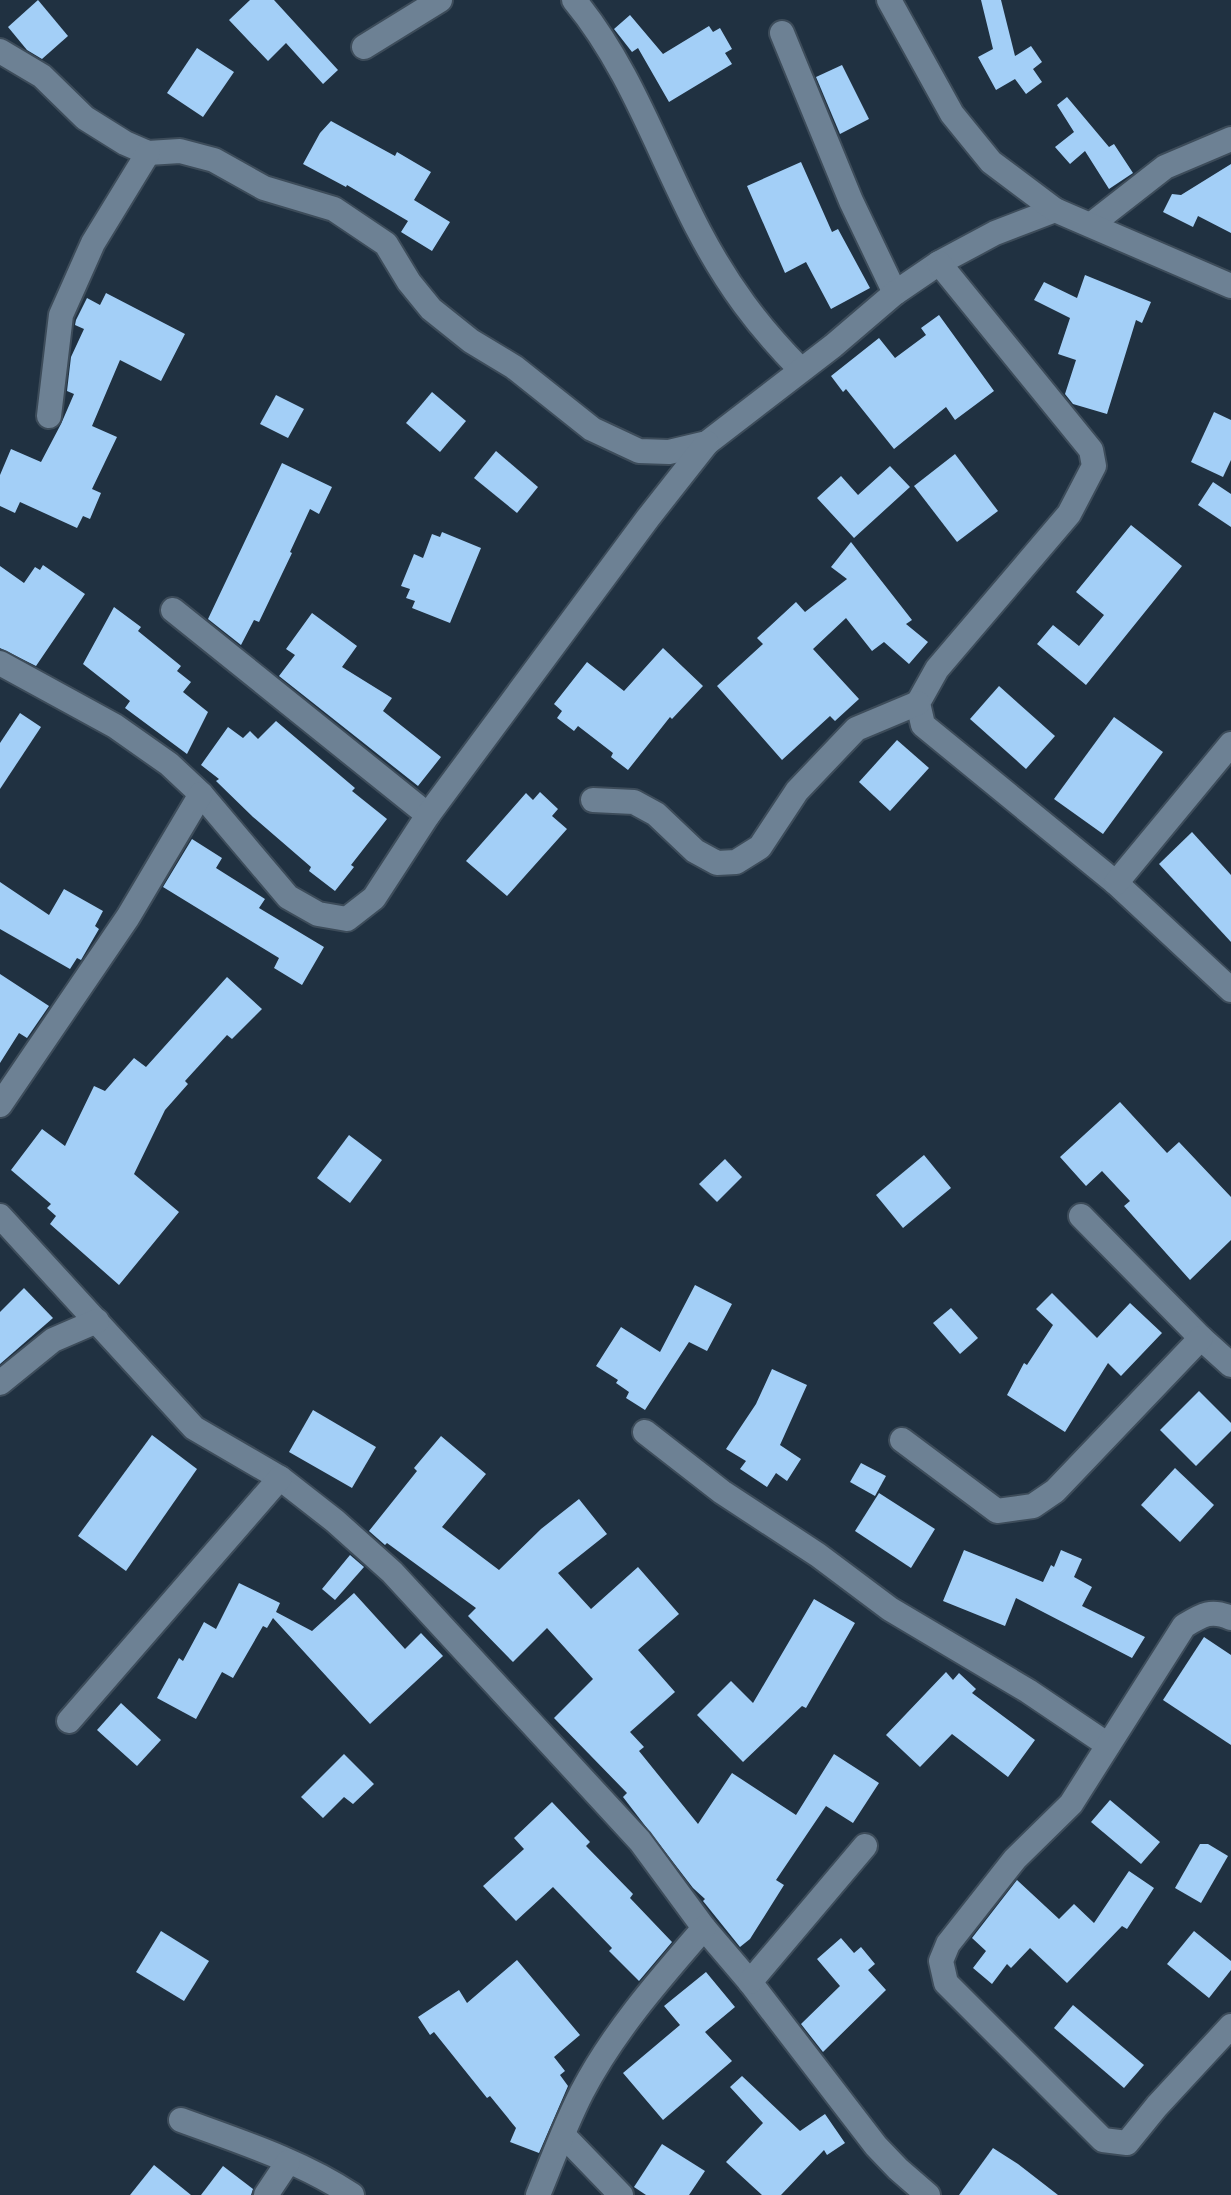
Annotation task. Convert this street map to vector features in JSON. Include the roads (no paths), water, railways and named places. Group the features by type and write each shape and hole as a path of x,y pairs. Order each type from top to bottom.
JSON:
{"street":[{"path":"364,47 440,0"},
{"path":"574,0 625,79 699,232 734,292 762,331 800,369"},
{"path":"889,0 952,114 991,162 1055,210 1231,286"},
{"path":"782,33 851,201 895,293"},
{"path":"0,51 42,76 85,118 125,143 148,153 180,151 214,160 264,188 334,209 386,244 409,282 431,309 471,341 514,367 581,421 619,444 639,451 669,452 707,443"},
{"path":"1092,224 1165,167 1231,139"},
{"path":"49,416 61,315 93,243 148,153"},
{"path":"0,663 115,726 169,764 201,794 288,897 318,914 347,919 374,898 428,815 707,443 833,346 895,293 939,263 995,233 1055,210"},
{"path":"593,800 634,802 656,814 695,851 717,863 736,862 760,847 797,791 856,729 918,703 937,669 1069,514 1094,466 1091,450 939,263"},
{"path":"173,610 428,815"},
{"path":"918,703 923,725 1116,883 1231,990"},
{"path":"1116,883 1231,744"},
{"path":"0,1105 128,917 201,794"},
{"path":"0,1216 194,1428 280,1478 335,1521 392,1572 640,1841 704,1928 750,1982 876,2146 928,2195"},
{"path":"1081,1216 1231,1365"},
{"path":"0,1383 53,1340 97,1321"},
{"path":"902,1440 997,1511 1033,1506 1055,1491 1201,1338"},
{"path":"645,1432 722,1492 818,1555 890,1609 1028,1691 1108,1745"},
{"path":"69,1721 280,1478"},
{"path":"1231,1618 1206,1612 1184,1626 1071,1804 1015,1859 948,1944 941,1961 946,1983 1103,2140 1127,2143 1231,2026"},
{"path":"750,1982 865,1846"},
{"path":"538,2195 581,2094 637,2007 704,1928"},
{"path":"181,2120 257,2148 352,2195"},
{"path":"564,2136 621,2195"},
{"path":"266,2195 288,2162"}]}
